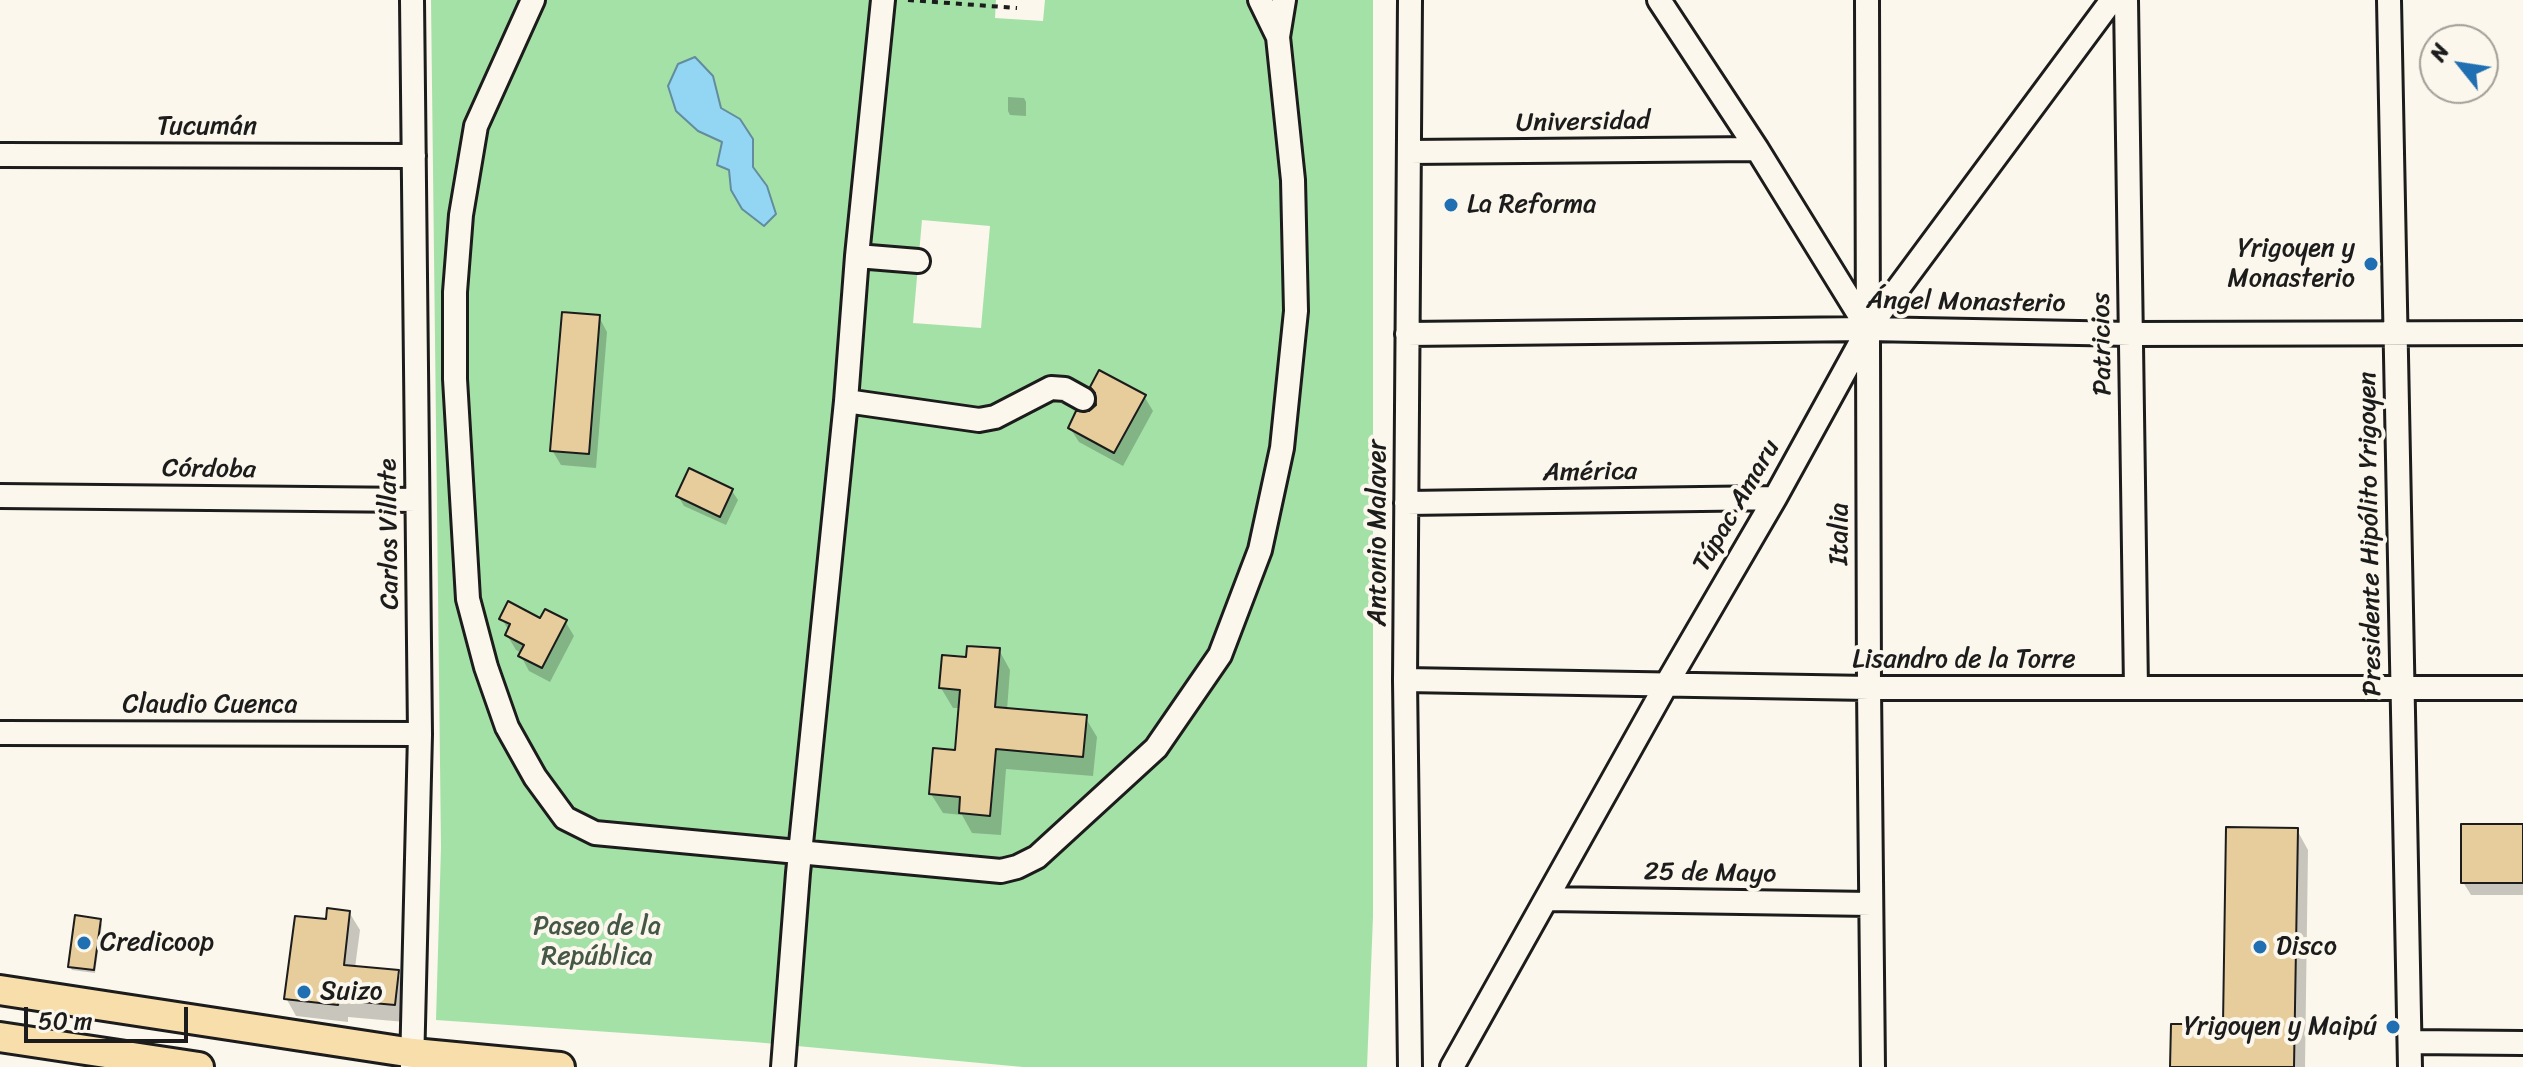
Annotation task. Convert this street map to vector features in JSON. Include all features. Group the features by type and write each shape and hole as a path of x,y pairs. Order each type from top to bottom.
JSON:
{"main road":[{"path":"0,990 412,1060 560,1067"},
{"path":"0,1037 199,1067"}],"street":[{"name":"Carlos Villate","path":"412,0 420,734 412,1060"},
{"path":"533,0 476,126 461,215 456,276 455,379 468,599 486,667 507,727 535,777 565,818 595,833 1001,871 1037,857 1156,748 1220,655 1260,550 1282,448 1296,311 1293,180 1278,37 1284,0"},
{"path":"783,1067 883,0"},
{"path":"1260,0 1278,37"},
{"name":"Antonio Malaver","path":"1410,0 1405,680 1410,1067"},
{"path":"1659,0 1757,149 1868,329"},
{"name":"Italia","path":"1867,0 1873,1067"},
{"name":"Túpac Amaru","path":"1452,1067 1868,329 2112,0"},
{"name":"Patricios","path":"2126,0 2136,688"},
{"name":"Presidente Hipólito Yrigoyen","path":"2389,0 2410,1067"},
{"name":"Universidad","path":"1409,152 1757,149"},
{"name":"Tucumán","path":"0,155 414,156"},
{"path":"857,256 918,261"},
{"name":"Ángel Monasterio","path":"1407,334 1868,329 2131,334 2523,333"},
{"path":"846,401 979,420 995,417 1051,388 1065,389 1083,399"},
{"name":"Córdoba","path":"0,496 417,500"},
{"name":"América","path":"1406,503 1775,498"},
{"name":"Lisandro de la Torre","path":"1405,680 1869,688 2523,688"},
{"name":"Claudio Cuenca","path":"0,733 420,734"},
{"name":"25 de Mayo","path":"1548,899 1871,904"},
{"path":"2410,1042 2523,1043"}],"path":[{"path":"908,0 1017,8"}],"green space":[{"name":"Paseo de la República","path":"431,0 996,0 995,18 1043,21 1045,0 1373,0 1373,917 1367,1067 1023,1067 754,1042 436,1020 441,847","holes":["695,57 713,76 721,108 753,139 753,167 767,186 731,190 722,142 698,131 678,64","922,220 990,226 981,328 913,323","1099,370 1145,395 1114,453 1068,428","689,468 733,489 721,516 676,496","509,601 540,618 545,609 566,620 542,668 519,656 524,645 510,624 500,618","968,646 1000,648 995,707 1083,757 996,749 990,816 959,813 955,750 960,690 939,688 942,656 966,657"]}],"water":[{"path":"695,57 713,76 721,108 740,119 753,139 753,167 767,186 776,214 764,226 742,209 731,190 729,170 717,165 722,142 698,131 676,111 668,86 678,64"}],"building":[{"path":"562,312 600,315 589,454 550,451"},
{"path":"1099,370 1146,395 1114,453 1068,428 1076,411 1089,411 1096,405 1095,393 1090,387"},
{"path":"689,468 733,489 720,517 676,496"},
{"path":"508,601 540,618 545,609 567,620 542,668 518,656 524,645 505,635 510,624 499,619"},
{"path":"967,646 1000,648 995,707 1087,715 1083,757 996,749 990,816 959,813 960,797 929,794 933,748 955,750 960,690 939,688 942,655 966,657"},
{"path":"2461,824 2523,824 2523,883 2461,883"},
{"name":"Disco","path":"2226,827 2298,828 2294,1067 2170,1067 2171,1024 2223,1024"},
{"path":"327,908 350,911 344,965 399,970 395,1005 339,1000 338,1005 284,999 295,916 326,919"},
{"name":"Credicoop","path":"75,915 101,919 94,970 68,967"}],"place":[{"name":"La Reforma","path":"1451,205"},
{"name":"Yrigoyen y Monasterio","path":"2371,264"},
{"name":"Credicoop","path":"84,943"},
{"name":"Disco","path":"2260,947"},
{"name":"Suizo","path":"304,992"},
{"name":"Yrigoyen y Maipú","path":"2393,1027"}]}
